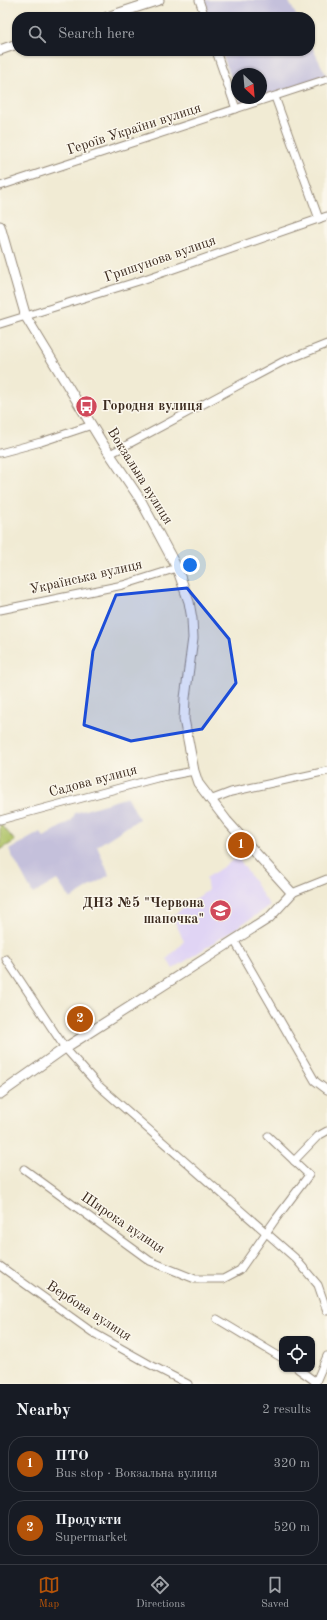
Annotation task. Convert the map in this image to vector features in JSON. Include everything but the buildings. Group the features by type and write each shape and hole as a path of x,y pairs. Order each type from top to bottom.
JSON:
{"street":[{"path":"122,12 159,0"},
{"path":"199,0 203,12"},
{"path":"0,50 12,46"},
{"path":"218,56 236,109"},
{"name":"Героїв України вулиця","path":"0,186 327,80"},
{"path":"275,97 319,219"},
{"name":"Гришунова вулиця","path":"0,324 139,281 327,216"},
{"name":"Вокзальна вулиця","path":"0,226 26,317 110,454 140,499 177,568 189,602 192,619 193,638 185,698 184,719 194,771 198,783 210,800 292,893"},
{"path":"110,454 282,362 327,344"},
{"path":"0,453 41,442 92,425"},
{"name":"Українська вулиця","path":"0,610 123,585 177,568"},
{"name":"Садова вулиця","path":"0,820 157,778 194,771"},
{"path":"210,800 231,792 327,772"},
{"path":"0,1094 65,1048 269,918 292,893 327,879"},
{"path":"234,940 315,1081 327,1090"},
{"path":"6,959 65,1048 98,1085 294,1258 318,1285 327,1311"},
{"path":"294,1161 318,1136 327,1131"},
{"name":"Широка вулиця","path":"24,1169 150,1260 196,1279 223,1279 240,1270 266,1232 309,1175 268,1136"},
{"name":"Вербова вулиця","path":"0,1266 92,1332 188,1384"},
{"path":"217,1319 279,1356"},
{"path":"302,1372 316,1383 327,1356"}],"highlighted area":[{"path":"187,588 229,639 236,683 202,729 131,741 84,725 93,651 116,595"}],"shaded area":[{"path":"201,0 288,0 294,12 206,12"},
{"path":"315,53 327,77 267,97 267,68 231,68 231,78 223,56 315,56"},
{"path":"128,797 139,819 97,846 109,875 70,899 57,880 33,894 9,850 40,832 44,837 72,820 75,813"},
{"name":"ДНЗ №5 \"Червона шапочка\"","path":"238,857 270,906 173,969 167,959 184,941 172,916 208,890 206,878"}],"green space":[{"path":"0,824 15,841 0,850"}],"place":[{"name":"Городня вулиця","path":"86,406"},
{"name":"ПТО","path":"241,845"},
{"name":"ДНЗ №5 \"Червона шапочка\"","path":"220,911"},
{"name":"Продукти","path":"80,1019"}]}
